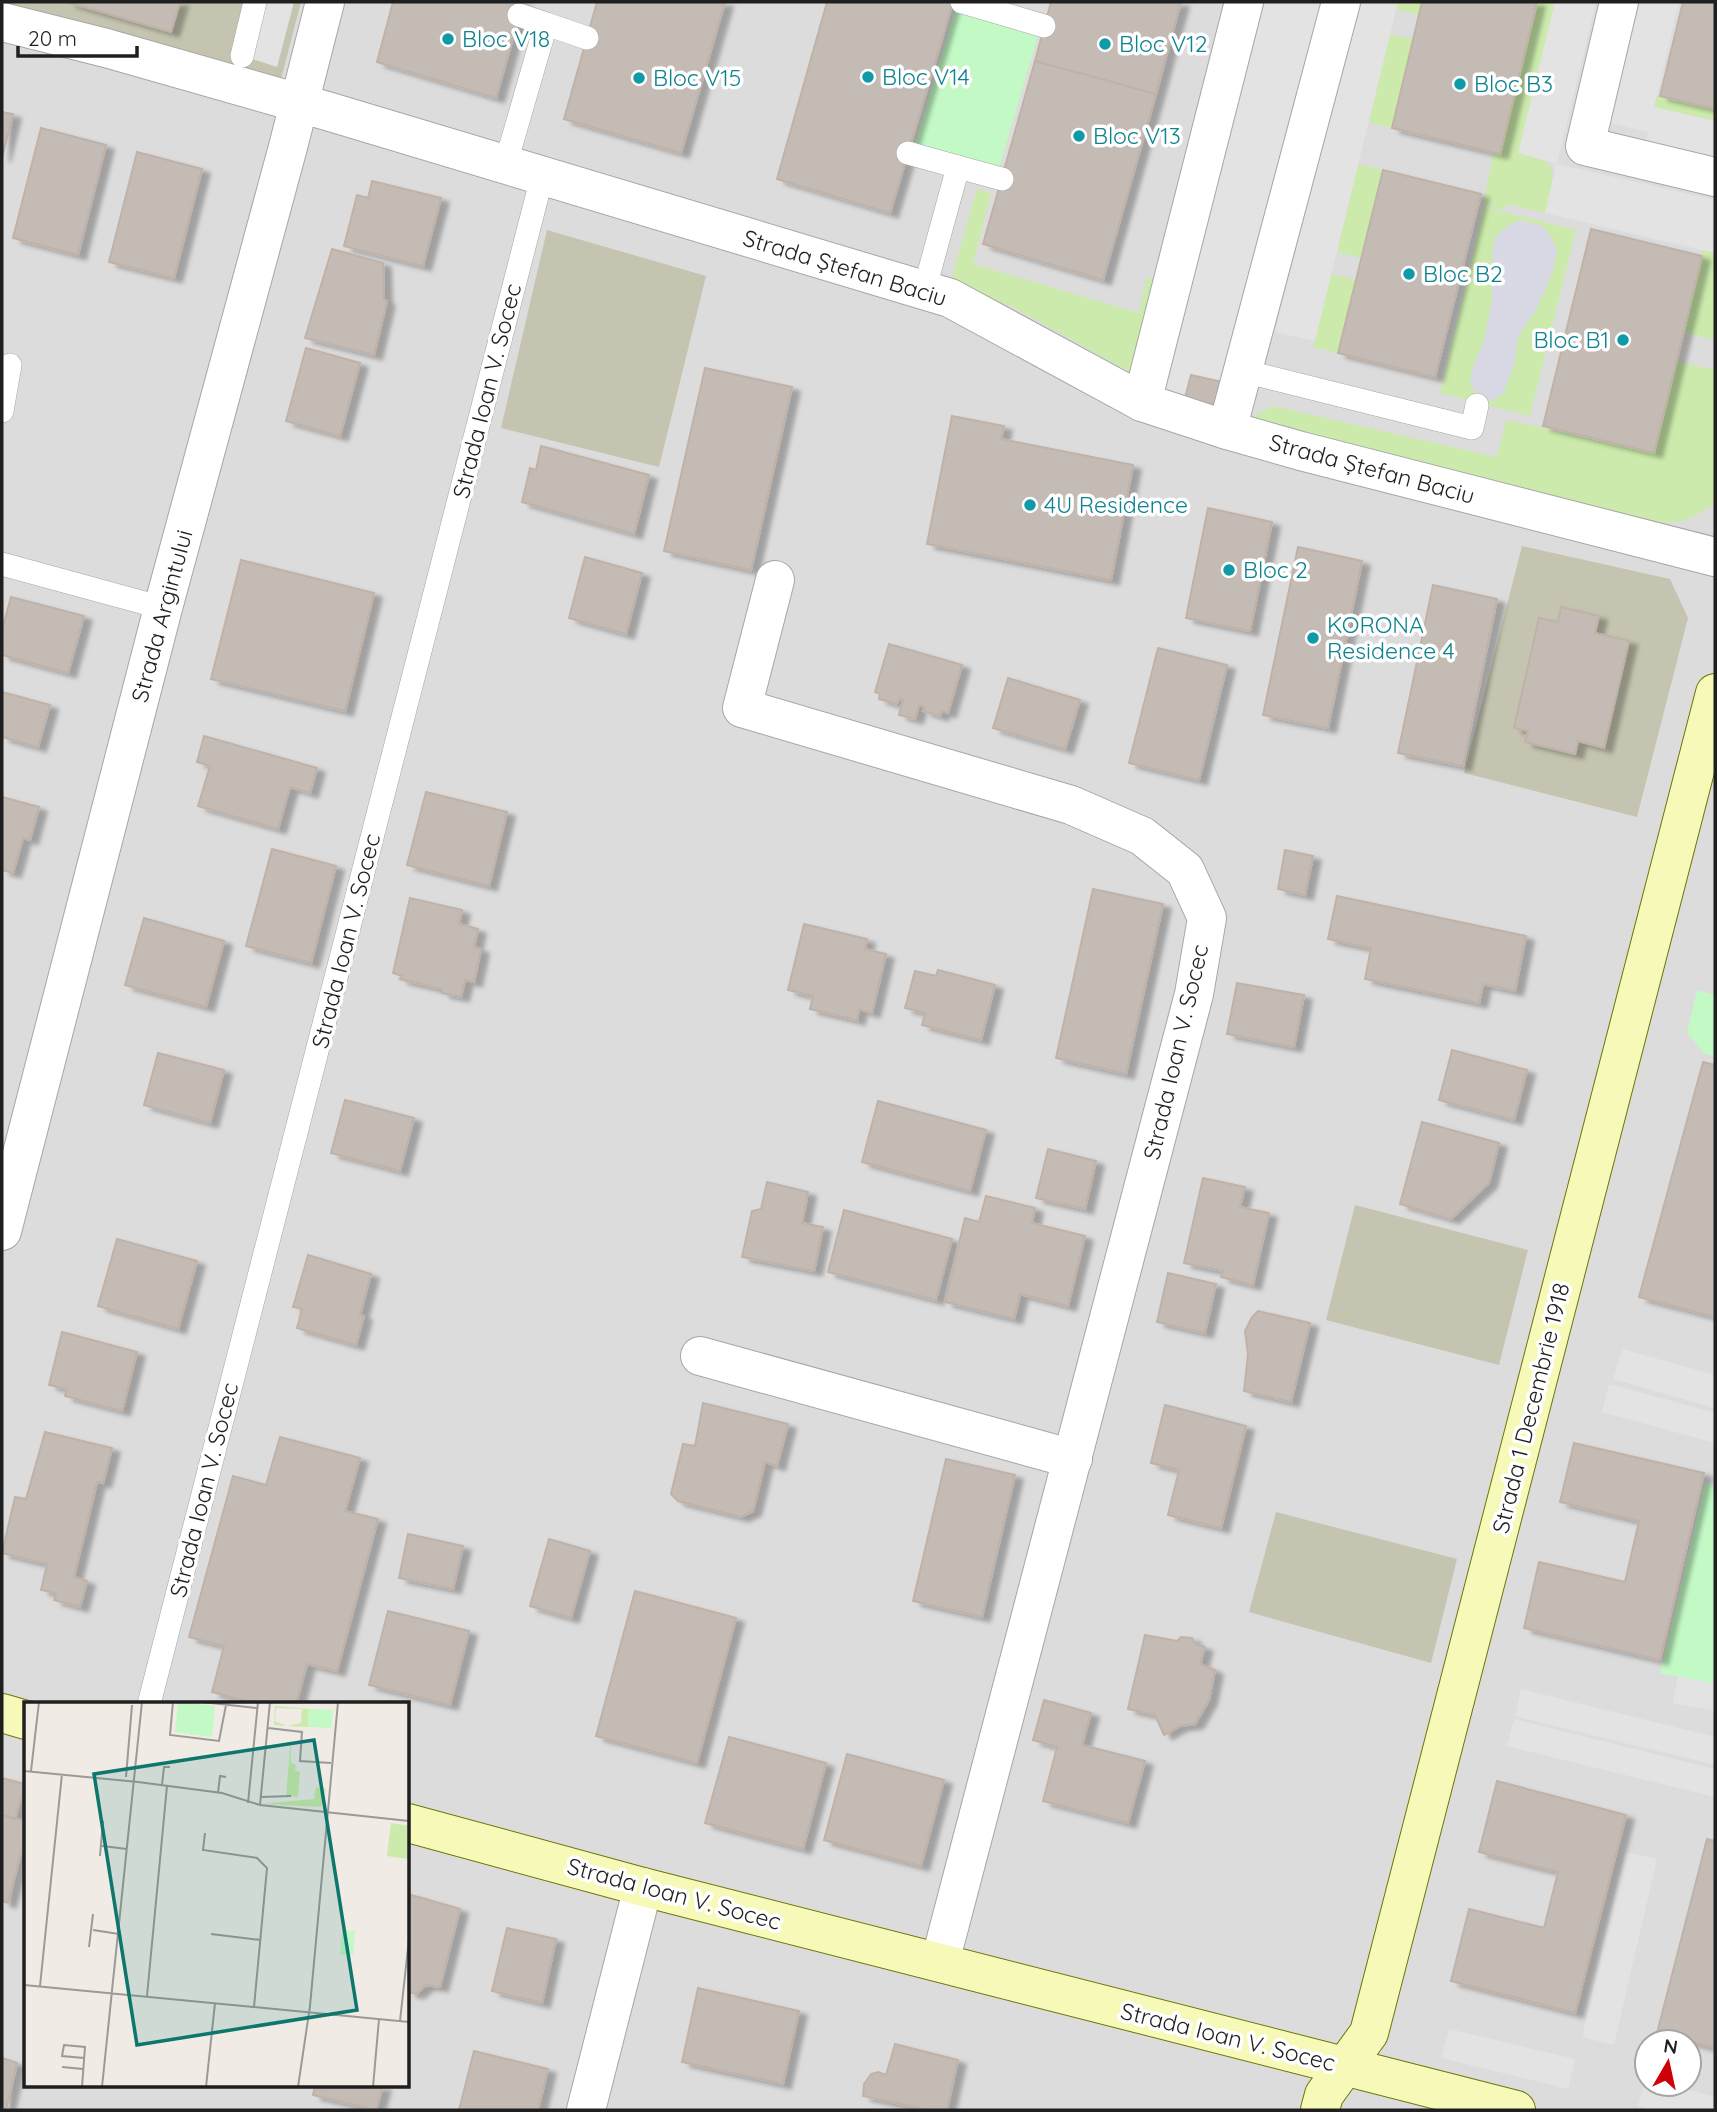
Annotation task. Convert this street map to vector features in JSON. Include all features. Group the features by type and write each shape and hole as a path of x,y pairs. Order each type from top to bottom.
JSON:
{"street":[{"name":"Strada Argintului","path":"2,1231 163,608 325,2"},
{"path":"1142,402 1244,2"},
{"path":"1227,430 1341,2"},
{"path":"1619,2 1585,146 1715,177"},
{"name":"Strada Ștefan Baciu","path":"2,22 106,48 298,103 950,298 1142,402 1227,430 1301,452 1715,557"},
{"name":"Strada Ioan V. Socec","path":"775,580 743,708 1071,805 1142,836 1185,870 1207,918 1194,994 940,1962"},
{"name":"Strada 1 Decembrie 1918","path":"1320,2110 1324,2095 1369,2033 1715,693"},
{"path":"700,1356 1073,1459"},
{"path":"2,1713 24,1719"},
{"name":"Strada Ioan V. Socec","path":"410,1825 643,1887 1516,2110"},
{"path":"586,2110 643,1887"}],"lane":[{"path":"242,56 255,2"},
{"path":"976,4 1044,26"},
{"path":"519,15 587,38"},
{"path":"505,166 546,24"},
{"path":"908,153 1002,179"},
{"path":"924,291 958,167"},
{"name":"Strada Ioan V. Socec","path":"150,1702 542,177"},
{"path":"2,411 10,365"},
{"path":"1244,371 1472,428 1477,405"},
{"path":"2,564 163,608"}],"shaded area":[{"path":"2,2 1715,2 1715,2110 2,2110"},
{"path":"2,2 301,2 275,102 2,25"},
{"path":"263,2 294,2 277,67 249,58"},
{"path":"1256,2 1321,2 1222,382 1191,375 1185,398 1156,389"},
{"path":"1360,2 1398,2 1315,341 1275,332"},
{"path":"1555,2 1596,2 1557,164 1715,200 1715,253 1545,213 1556,164 1518,153"},
{"path":"1640,2 1679,2 1654,107 1715,121 1715,163 1645,146 1648,132 1609,123"},
{"path":"1520,220 1543,226 1557,251 1546,288 1536,310 1518,337 1515,361 1504,393 1492,401 1477,394 1470,383 1472,370 1484,340 1492,300 1492,254 1496,236"},
{"path":"547,230 706,276 659,467 501,428"},
{"path":"1522,546 1670,579 1688,618 1637,817 1464,773"},
{"path":"1355,1205 1528,1250 1499,1365 1326,1320"},
{"path":"1622,1349 1715,1375 1715,1408 1613,1379"},
{"path":"1609,1384 1715,1413 1715,1443 1602,1412"},
{"path":"1276,1512 1457,1559 1431,1663 1249,1612"},
{"path":"1678,1676 1715,1684 1715,1711 1673,1703"},
{"path":"1521,1689 1715,1737 1715,1765 1515,1716"},
{"path":"1514,1719 1715,1769 1715,1797 1507,1746"},
{"path":"1625,1852 1657,1859 1614,2045 1582,2037"},
{"path":"1449,2029 1575,2059 1568,2089 1441,2058"},
{"path":"1703,2094 1715,2097 1715,2110 1654,2110 1638,2106 1640,2098 1703,2098"}],"green space":[{"path":"1398,2 1422,2 1419,15 1396,9"},
{"path":"1537,2 1555,2 1519,153 1542,159 1550,166 1553,185 1545,213 1507,204 1503,210 1483,205 1494,152 1500,154"},
{"path":"955,11 1038,36 999,168 915,144"},
{"path":"1390,34 1413,39 1392,128 1369,123"},
{"path":"1657,95 1715,109 1715,121 1654,107"},
{"path":"1358,164 1383,170 1361,258 1337,252"},
{"path":"977,189 991,193 973,264 1139,313 1147,277 1161,283 1138,377 1011,306 949,288"},
{"path":"1484,207 1576,230 1530,416 1440,393"},
{"path":"1703,250 1715,253 1715,340 1683,332"},
{"path":"1331,274 1356,280 1338,353 1313,347"},
{"path":"1676,361 1715,370 1715,503 1688,520 1632,528 1241,423 1273,406 1496,457 1507,420 1653,453"},
{"path":"1697,990 1715,995 1715,1056 1704,1053 1687,1033"},
{"path":"1705,1483 1715,1485 1715,1684 1660,1673"}],"building":[{"path":"67,2 180,2 171,32"},
{"name":"Bloc V18","path":"393,2 523,2 496,98 377,62"},
{"name":"Bloc V15","path":"597,2 725,2 681,153 564,119"},
{"name":"Bloc V14","path":"827,2 953,2 890,213 777,179"},
{"name":"Bloc V12","path":"1051,2 1181,2 1156,94 1035,61"},
{"name":"Bloc B3","path":"1422,2 1537,2 1500,154 1392,128"},
{"path":"1683,2 1715,2 1715,109 1660,96"},
{"name":"Bloc V13","path":"1035,61 1156,94 1103,280 983,244"},
{"path":"2,112 13,114 2,158"},
{"path":"41,128 106,145 78,255 13,238"},
{"path":"137,152 202,169 174,278 109,262"},
{"name":"Bloc B2","path":"1383,170 1481,194 1435,377 1338,353"},
{"path":"372,181 441,198 423,266 344,246 357,195 368,198"},
{"name":"Bloc B1","path":"1591,229 1702,256 1654,453 1543,426"},
{"path":"332,249 383,263 384,300 387,301 374,355 305,338"},
{"path":"306,348 360,363 340,436 286,421"},
{"path":"705,368 792,387 751,570 664,551"},
{"path":"1191,375 1222,382 1216,405 1185,398"},
{"name":"4U Residence","path":"952,416 1004,426 1001,439 1133,465 1111,580 927,544"},
{"path":"541,446 649,475 634,534 522,502 530,468 536,470"},
{"name":"Bloc 2","path":"1208,508 1272,522 1250,631 1186,618"},
{"name":"KORONA Residence 4","path":"1298,547 1362,561 1328,728 1263,715"},
{"path":"585,557 642,573 626,634 569,618"},
{"path":"241,560 374,593 345,711 211,679"},
{"path":"1433,585 1497,599 1463,766 1398,753"},
{"path":"11,597 84,616 68,673 2,655 2,630"},
{"path":"1561,607 1599,616 1595,633 1629,641 1604,748 1578,741 1575,754 1525,742 1528,731 1514,728 1539,618 1558,622"},
{"path":"889,644 962,665 948,713 942,711 940,716 923,711 925,707 919,705 915,719 899,715 903,700 899,699 897,704 879,699 880,694 875,692"},
{"path":"1158,648 1227,665 1199,780 1129,763"},
{"path":"1008,678 1080,700 1065,749 993,728"},
{"path":"2,692 50,705 38,747 2,737"},
{"path":"204,736 317,768 310,793 290,787 278,829 198,806 210,766 197,762"},
{"path":"426,792 507,812 489,886 407,865"},
{"path":"2,797 39,807 30,840 23,838 13,873 2,870"},
{"path":"272,849 336,866 311,963 246,946"},
{"path":"1285,850 1313,856 1305,895 1278,889"},
{"path":"1093,889 1163,904 1126,1074 1056,1058"},
{"path":"1337,896 1526,936 1515,991 1483,984 1479,1003 1365,979 1371,948 1328,939"},
{"path":"410,898 462,910 459,924 478,929 474,947 481,949 474,982 465,980 461,997 442,993 442,989 400,979 402,976 393,973"},
{"path":"144,918 224,941 206,1007 125,985"},
{"path":"804,924 867,939 865,949 886,954 872,1013 859,1009 857,1020 810,1009 813,996 788,990"},
{"path":"938,970 995,985 981,1040 922,1025 925,1013 905,1008 915,971 936,976"},
{"path":"1237,983 1304,995 1294,1047 1227,1034"},
{"path":"1452,1050 1527,1070 1514,1120 1439,1100"},
{"path":"158,1053 224,1070 210,1123 144,1105"},
{"path":"1703,1062 1715,1065 1715,1317 1639,1297"},
{"path":"345,1100 414,1118 400,1171 331,1153"},
{"path":"878,1101 986,1130 970,1191 862,1162"},
{"path":"1422,1122 1499,1143 1489,1183 1451,1219 1400,1204"},
{"path":"1048,1149 1096,1161 1085,1209 1036,1198"},
{"path":"1203,1178 1245,1187 1240,1207 1269,1213 1253,1285 1221,1277 1223,1271 1184,1263"},
{"path":"767,1182 808,1192 802,1223 823,1227 814,1271 742,1257 752,1211 761,1209"},
{"path":"986,1196 1035,1208 1032,1223 1085,1236 1068,1306 1020,1294 1014,1319 945,1302 965,1218 979,1222"},
{"path":"844,1210 952,1239 936,1300 828,1272"},
{"path":"117,1239 197,1261 178,1329 98,1306"},
{"path":"308,1255 371,1274 360,1315 364,1316 356,1345 297,1328 302,1309 293,1307"},
{"path":"1168,1273 1216,1284 1205,1333 1157,1322"},
{"path":"1258,1311 1310,1323 1291,1402 1244,1391 1248,1354 1245,1331"},
{"path":"62,1332 137,1352 122,1411 65,1396 67,1389 49,1385"},
{"path":"703,1403 788,1424 777,1466 765,1462 753,1511 741,1517 678,1501 671,1494 683,1444 695,1446"},
{"path":"1165,1405 1246,1426 1221,1528 1168,1515 1179,1470 1151,1463"},
{"path":"45,1432 112,1448 103,1483 97,1482 74,1577 87,1581 80,1607 54,1600 56,1593 41,1590 47,1564 2,1553 15,1497 26,1499"},
{"path":"280,1437 360,1458 345,1511 378,1519 337,1671 307,1664 297,1702 250,1702 212,1692 224,1646 189,1637 233,1476 266,1485"},
{"path":"1574,1443 1704,1473 1660,1660 1524,1628 1539,1562 1625,1582 1639,1521 1560,1502"},
{"path":"946,1459 1015,1475 982,1617 913,1601"},
{"path":"408,1534 463,1546 453,1589 399,1578"},
{"path":"549,1539 590,1551 571,1618 530,1606"},
{"path":"635,1591 736,1618 697,1763 596,1736"},
{"path":"388,1611 469,1631 450,1705 369,1685"},
{"path":"1145,1635 1177,1641 1181,1637 1192,1638 1195,1644 1205,1647 1200,1664 1215,1670 1209,1700 1195,1724 1180,1726 1164,1735 1155,1715 1128,1709"},
{"path":"1044,1700 1091,1713 1082,1745 1145,1761 1128,1823 1043,1801 1057,1747 1033,1740"},
{"path":"729,1737 826,1763 803,1849 705,1823"},
{"path":"847,1754 944,1780 921,1866 824,1840"},
{"path":"2,1778 24,1784 15,1819 2,1815"},
{"path":"1497,1781 1626,1815 1575,2013 1451,1981 1469,1909 1544,1928 1558,1872 1479,1852"},
{"path":"2,1815 24,1821 24,1841 8,1903 2,1901"},
{"path":"1707,1839 1715,1841 1715,2048 1703,2045 1703,2028 1658,2028"},
{"path":"410,1895 460,1909 440,1987 426,1985 416,1994 410,1992"},
{"path":"507,1928 556,1939 542,2003 492,1991"},
{"path":"698,1988 799,2011 783,2084 682,2062"},
{"path":"895,2044 958,2060 947,2110 929,2110 863,2096 864,2084 871,2074 878,2072 886,2075"},
{"path":"474,2051 548,2069 538,2110 459,2110"},
{"path":"2,2058 17,2063 6,2110 2,2110"},
{"path":"315,2088 382,2088 376,2110 313,2095"}],"place":[{"name":"Bloc V18","path":"448,39"},
{"name":"Bloc V12","path":"1105,44"},
{"name":"Bloc V14","path":"868,77"},
{"name":"Bloc V15","path":"639,78"},
{"name":"Bloc B3","path":"1460,84"},
{"name":"Bloc V13","path":"1079,136"},
{"name":"Bloc B2","path":"1409,274"},
{"name":"Bloc B1","path":"1623,340"},
{"name":"4U Residence","path":"1030,505"},
{"name":"Bloc 2","path":"1229,570"},
{"name":"KORONA Residence 4","path":"1313,638"}]}
